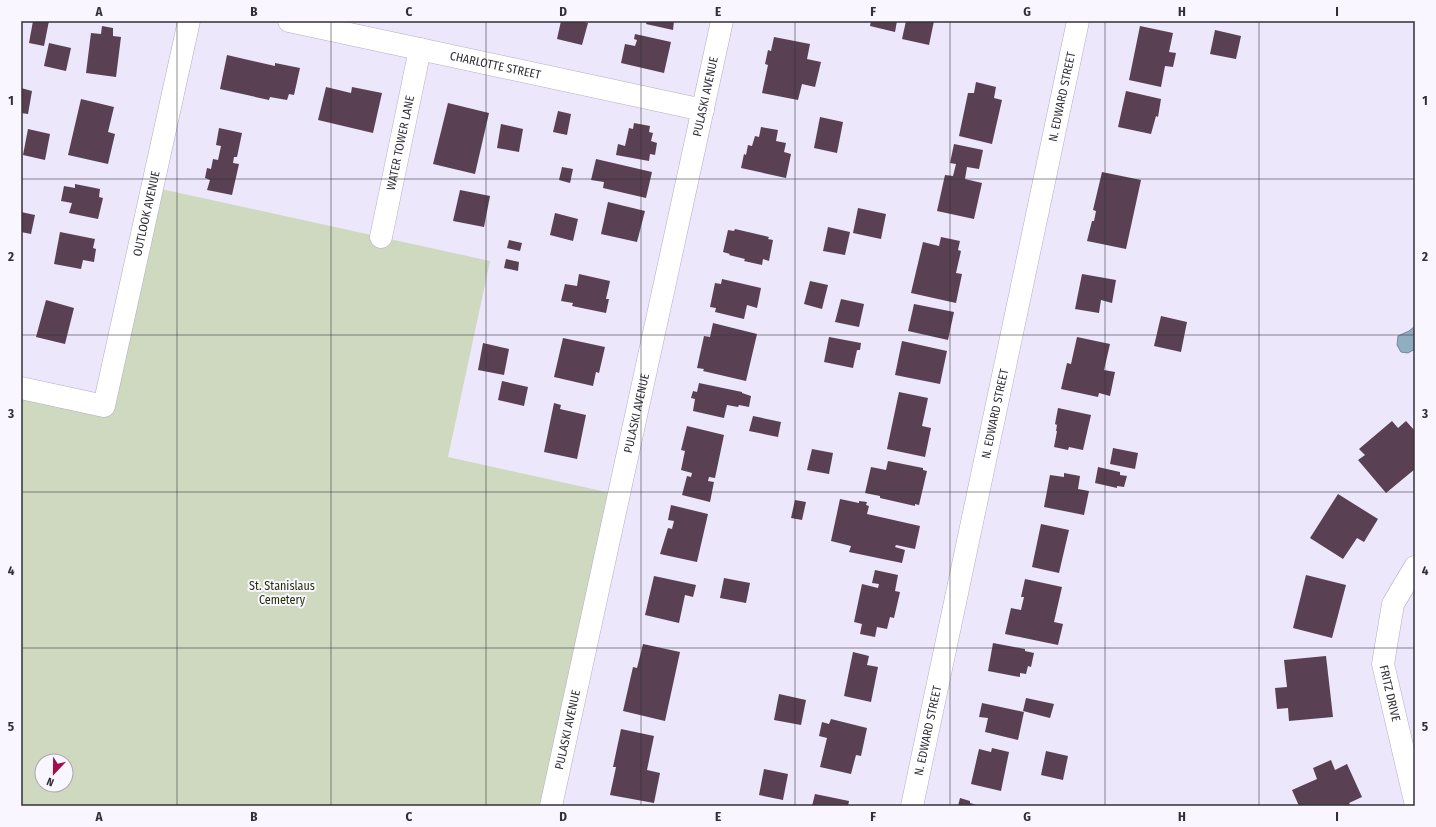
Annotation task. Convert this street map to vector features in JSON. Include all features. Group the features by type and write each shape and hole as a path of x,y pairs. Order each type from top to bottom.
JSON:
{"street":[{"name":"OUTLOOK AVENUE","path":"21,388 104,406 189,21"},
{"name":"CHARLOTTE STREET","path":"289,21 703,110"},
{"name":"PULASKI AVENUE","path":"551,806 722,21"},
{"name":"N. EDWARD STREET","path":"912,806 1078,21"},
{"name":"WATER TOWER LANE","path":"381,237 420,49"},
{"name":"FRITZ DRIVE","path":"1415,566 1393,604 1383,664 1415,801"}],"green space":[{"name":"St. Stanislaus Cemetery","path":"152,187 490,261 448,457 620,495 551,806 21,806 21,388 104,406"}],"water":[{"path":"1415,326 1415,349 1408,353 1401,352 1397,345 1398,336 1409,331"}],"building":[{"path":"33,21 49,21 44,46 29,43"},
{"path":"561,21 580,21 588,23 582,45 557,39"},
{"path":"647,21 674,21 673,30 646,24"},
{"path":"871,21 897,21 895,32 870,26"},
{"path":"906,21 934,21 929,45 902,39"},
{"path":"102,26 113,28 113,36 121,37 116,77 86,73 91,33 101,34"},
{"path":"1140,26 1173,33 1169,52 1176,53 1173,67 1165,66 1161,87 1129,80"},
{"path":"1215,30 1241,36 1236,59 1210,54"},
{"path":"635,34 671,42 664,73 621,63 625,44 635,46 637,40 634,39"},
{"path":"774,37 810,44 807,59 821,62 815,87 802,84 798,100 762,93 768,65 765,64 768,50 771,51"},
{"path":"49,43 71,48 66,71 44,66"},
{"path":"227,55 275,66 275,63 300,68 294,95 289,94 287,100 270,97 269,100 220,89"},
{"path":"976,82 996,87 994,98 1002,100 992,144 959,136 968,93 974,93"},
{"path":"326,87 351,93 352,87 382,93 373,133 318,120"},
{"path":"21,88 32,91 28,114 21,113"},
{"path":"1126,91 1161,99 1158,117 1156,116 1151,134 1118,127"},
{"path":"81,99 114,107 108,132 115,134 108,164 68,155"},
{"path":"448,103 489,113 475,174 433,164"},
{"path":"558,111 571,114 567,135 553,132"},
{"path":"820,117 843,122 837,153 814,148"},
{"path":"634,123 650,126 649,132 653,133 651,141 657,143 655,155 650,154 649,161 616,155 618,144 625,146 629,128 633,129"},
{"path":"501,124 523,129 519,152 497,148"},
{"path":"761,127 778,130 776,141 786,143 784,152 791,154 786,178 741,168 744,154 746,155 748,145 752,146 755,136 759,137"},
{"path":"219,128 242,133 237,157 234,157 233,163 239,164 232,195 207,190 210,180 205,178 207,168 211,169 213,159 218,160 221,146 216,145"},
{"path":"28,129 50,134 45,160 23,155"},
{"path":"954,144 983,150 979,169 967,167 965,179 982,183 974,219 937,211 945,175 953,176 956,164 950,163"},
{"path":"596,159 652,172 646,198 603,188 604,182 591,180"},
{"path":"562,167 573,169 570,183 559,180"},
{"path":"1102,172 1141,180 1126,249 1087,241 1092,221 1094,221 1096,211 1093,210"},
{"path":"75,184 100,189 99,197 103,198 98,219 69,213 72,203 61,201 64,186 75,188"},
{"path":"460,190 490,196 484,227 453,221"},
{"path":"608,202 645,211 637,242 601,234"},
{"path":"858,208 886,214 881,239 853,233"},
{"path":"21,212 35,215 31,234 21,232"},
{"path":"555,213 578,219 573,241 550,235"},
{"path":"828,227 850,232 845,255 823,251"},
{"path":"735,229 769,237 768,239 773,240 769,261 763,259 762,265 744,261 745,259 723,252 728,230 734,231"},
{"path":"60,232 95,239 93,248 96,249 94,262 83,260 81,269 54,264"},
{"path":"941,237 960,241 958,250 961,251 956,273 962,274 956,303 911,293 923,242 939,246"},
{"path":"509,240 522,243 520,251 507,248"},
{"path":"506,259 519,262 518,271 504,268"},
{"path":"579,274 610,281 606,299 609,299 606,313 572,306 573,303 561,301 565,284 577,286"},
{"path":"1082,274 1116,280 1112,303 1101,300 1099,313 1075,309"},
{"path":"722,279 761,288 757,308 747,305 744,319 715,312 716,308 710,307 715,283 721,284"},
{"path":"810,281 828,285 822,309 804,304"},
{"path":"841,299 864,304 859,327 835,322"},
{"path":"46,300 74,308 65,344 36,337"},
{"path":"914,304 954,312 948,340 908,331"},
{"path":"1161,316 1187,322 1181,352 1154,346"},
{"path":"713,323 757,334 746,381 703,371 704,369 697,368 704,336 710,337"},
{"path":"829,337 861,343 860,350 857,350 853,368 824,362"},
{"path":"1077,337 1110,344 1104,370 1115,372 1110,396 1099,393 1098,397 1061,389 1067,363 1071,364"},
{"path":"563,338 605,347 599,373 596,372 593,386 554,377"},
{"path":"902,341 947,351 940,384 895,375"},
{"path":"483,343 509,349 504,375 478,370"},
{"path":"502,381 528,387 524,406 498,400"},
{"path":"699,383 742,392 751,396 749,407 727,405 724,418 693,411 695,399 691,398 693,391 697,392"},
{"path":"899,392 928,398 922,426 931,428 925,457 887,449"},
{"path":"554,403 561,405 560,409 586,415 577,459 544,452"},
{"path":"1058,408 1091,415 1083,450 1069,447 1068,450 1054,447 1057,431 1057,425 1055,424"},
{"path":"753,416 781,422 778,437 749,431"},
{"path":"1392,421 1398,428 1406,421 1415,431 1415,469 1386,493 1358,460 1365,455 1359,449"},
{"path":"687,426 724,435 715,478 709,477 708,481 714,482 710,502 682,495 687,476 691,477 692,473 681,470 685,451 681,450"},
{"path":"1113,448 1138,453 1135,469 1110,464"},
{"path":"812,449 833,453 829,474 807,470"},
{"path":"888,461 923,468 923,470 927,471 919,505 915,504 915,506 865,493 871,467 886,470"},
{"path":"1098,467 1120,472 1120,475 1127,476 1124,487 1117,486 1117,488 1095,483"},
{"path":"1064,473 1080,476 1078,489 1089,491 1084,515 1044,507 1050,475 1064,477"},
{"path":"1338,494 1378,519 1364,542 1357,538 1343,559 1310,538"},
{"path":"840,499 859,503 859,501 867,502 866,505 869,506 867,514 920,526 915,549 896,545 895,547 905,550 902,563 849,552 851,546 831,541"},
{"path":"795,500 806,502 802,520 791,518"},
{"path":"671,505 708,514 697,562 660,554 668,528 672,529 674,521 668,520"},
{"path":"1041,524 1069,530 1059,573 1032,567"},
{"path":"875,570 898,575 895,591 900,592 894,618 890,617 887,629 877,627 875,637 860,634 862,624 854,622 862,584 878,588 879,584 872,583"},
{"path":"1306,575 1346,585 1332,638 1293,628"},
{"path":"654,576 696,585 693,597 685,595 679,623 645,615"},
{"path":"724,578 750,583 746,603 720,598"},
{"path":"1025,579 1062,587 1054,622 1063,624 1058,645 1005,634 1011,608 1021,610 1024,597 1021,597"},
{"path":"993,643 1025,649 1025,651 1034,653 1031,667 1028,666 1026,674 1020,673 1020,677 988,671"},
{"path":"643,644 680,652 665,721 623,711 633,667 637,668"},
{"path":"853,652 869,656 867,665 878,667 871,702 844,696"},
{"path":"1326,656 1333,717 1289,721 1288,708 1277,709 1275,688 1287,687 1284,660"},
{"path":"779,694 806,700 801,725 774,720"},
{"path":"1026,698 1054,704 1050,718 1023,711"},
{"path":"982,703 1024,712 1018,740 985,732 988,718 979,717"},
{"path":"831,719 867,728 861,756 856,755 851,774 820,767 827,738 819,736 822,722 829,724"},
{"path":"621,729 654,736 647,770 660,773 654,803 610,795 616,767 613,767"},
{"path":"992,748 1009,752 1001,791 971,784 979,749 991,752"},
{"path":"1046,751 1068,756 1063,780 1041,775"},
{"path":"1331,760 1335,770 1347,764 1362,797 1349,803 1351,806 1299,806 1292,790 1317,779 1313,768"},
{"path":"764,769 788,774 783,800 759,795"},
{"path":"815,794 849,801 848,806 812,806"},
{"path":"960,798 970,801 970,803 980,806 958,806"}]}
